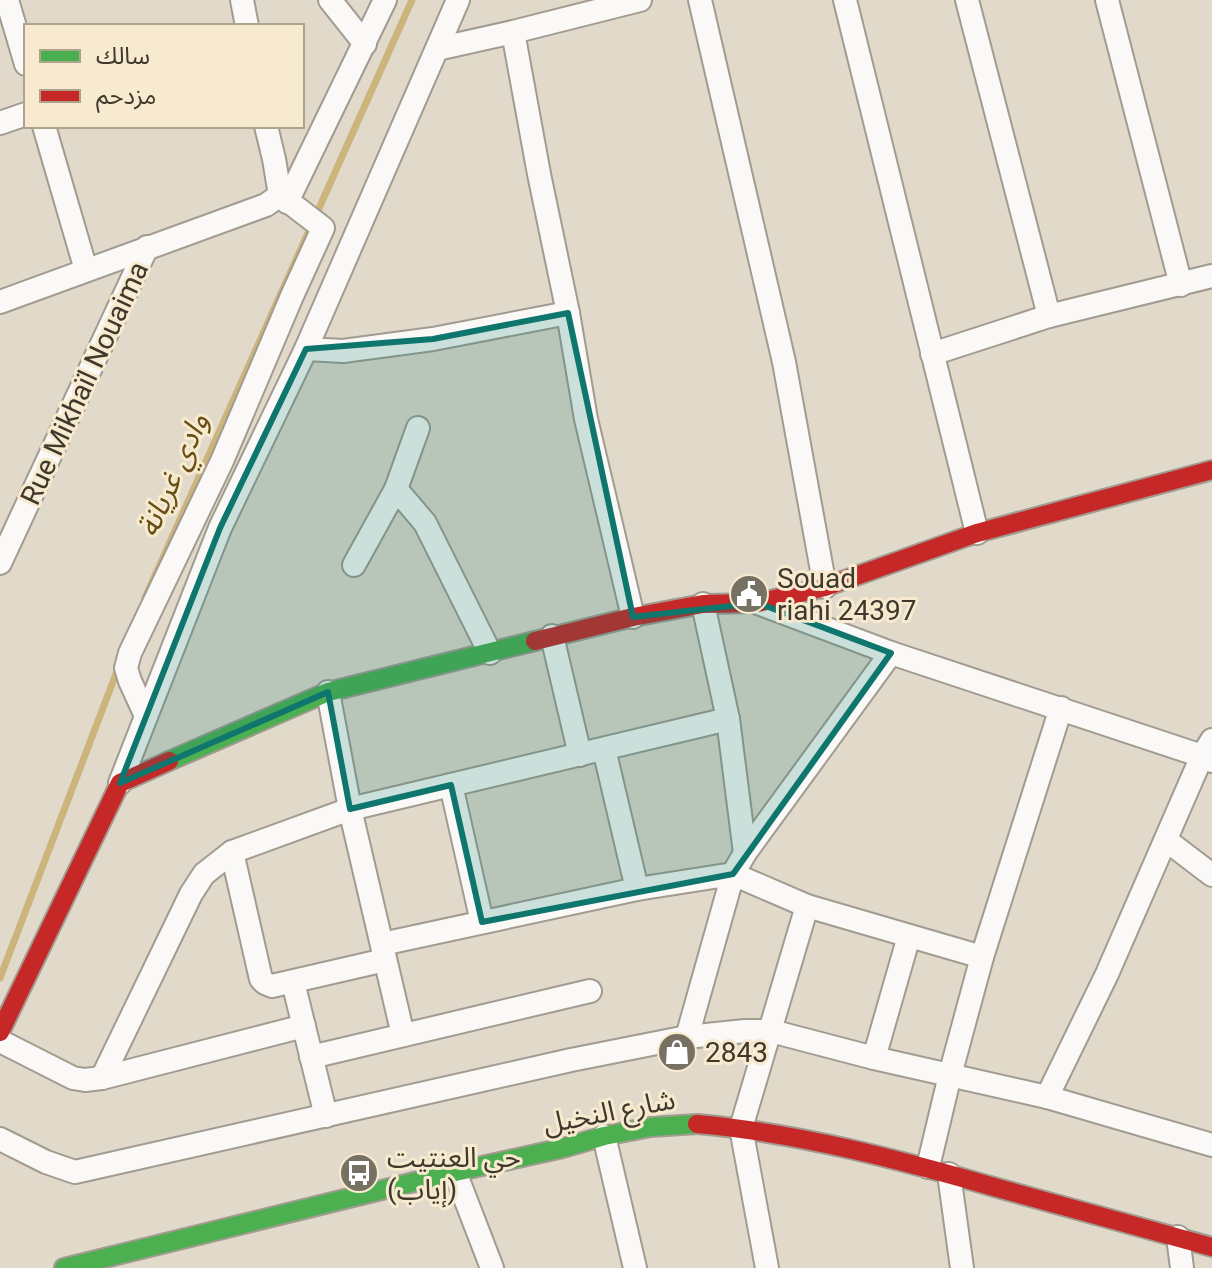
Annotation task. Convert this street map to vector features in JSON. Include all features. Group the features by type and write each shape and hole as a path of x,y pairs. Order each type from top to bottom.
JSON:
{"street":[{"path":"7,0 24,57"},
{"path":"242,0 247,24"},
{"path":"330,0 365,44"},
{"path":"0,302 283,198 385,0"},
{"path":"0,1032 120,783 220,528 306,349 458,0"},
{"path":"437,49 640,0"},
{"path":"700,0 784,362 825,587"},
{"path":"845,0 977,533"},
{"path":"967,0 1049,316"},
{"path":"1107,0 1181,285"},
{"path":"513,32 586,419 633,617"},
{"path":"0,123 24,115"},
{"path":"45,128 86,270"},
{"path":"266,128 283,198 323,228 352,243"},
{"path":"146,716 126,668 130,653 222,461 323,228"},
{"name":"Rue Mikhaïl Nouaima","path":"0,563 147,247"},
{"path":"932,354 1049,316 1212,276"},
{"path":"306,349 343,351 433,339 568,313"},
{"path":"354,565 396,489 418,428"},
{"path":"120,783 328,692 633,617 703,604 758,603 825,587 977,533 1212,470"},
{"path":"396,489 425,523 490,653"},
{"path":"758,603 891,653 1209,752 1047,1097"},
{"path":"703,604 728,719 745,853"},
{"path":"552,636 580,755"},
{"path":"687,1037 733,874 745,853 891,653"},
{"path":"328,692 350,809 403,1035"},
{"path":"962,1268 938,1170 950,1075 982,957 1061,708"},
{"path":"102,1078 191,894 204,874 232,852 350,809 728,719"},
{"path":"604,749 637,889"},
{"path":"451,785 482,922"},
{"path":"1166,840 1212,875"},
{"path":"232,852 261,979 272,986 482,922 637,889 733,874 807,906 982,957"},
{"path":"767,1268 741,1128 807,906"},
{"path":"874,1058 909,936"},
{"path":"293,982 326,1116"},
{"path":"311,1057 590,991"},
{"path":"0,1041 73,1078 85,1080 304,1026"},
{"path":"0,1139 46,1162 75,1172 571,1060 687,1037 771,1031 1047,1097 1212,1145"},
{"name":"شارع النخيل","path":"64,1268 604,1136 689,1123 741,1128 817,1142 938,1170 1212,1247"},
{"path":"604,1136 635,1268"},
{"path":"455,1172 492,1268"},
{"path":"1178,1237 1182,1268"}],"highlighted area":[{"path":"568,313 633,617 758,603 891,653 733,874 482,922 451,785 350,809 328,692 120,783 220,528 306,349 433,339"}],"waterway":[{"name":"وادي غريانة","path":"145,598 412,0"},
{"name":"وادي غريانة","path":"0,978 119,666"}],"traffic: fast":[{"path":"169,761 328,692 535,641"},
{"path":"64,1268 604,1136 651,1127 697,1124"}],"traffic: jam":[{"path":"535,641 633,617 703,604 758,603 825,587 977,533 1212,470"},
{"path":"0,1032 120,783 169,761"},
{"path":"697,1124 772,1134 884,1157 1212,1247"}],"place":[{"name":"Souad riahi 24397","path":"749,594"},
{"name":"2843","path":"677,1052"},
{"name":"حي العنتيت (إياب)","path":"359,1173"}]}
